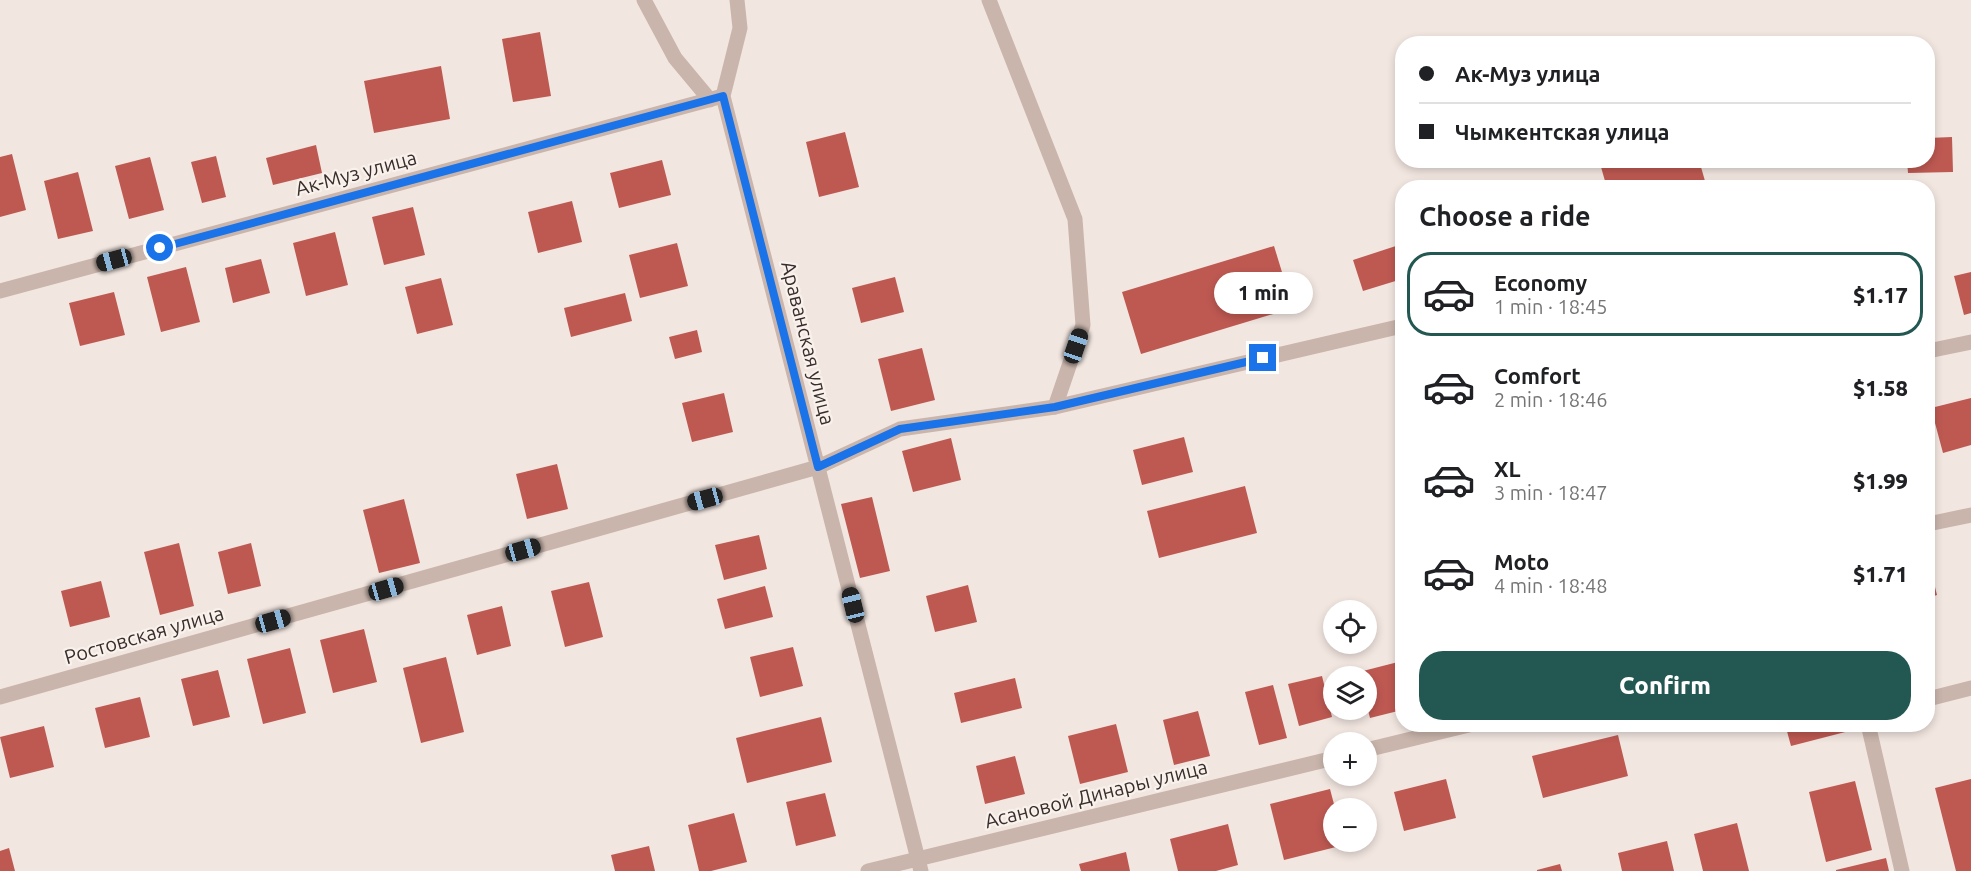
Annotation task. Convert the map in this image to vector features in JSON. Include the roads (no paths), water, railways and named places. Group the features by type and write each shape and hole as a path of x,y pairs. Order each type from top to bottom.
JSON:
{"street":[{"path":"644,0 675,58 716,98"},
{"name":"Араванская улица","path":"737,0 740,28 716,98 818,467 920,865"},
{"path":"989,0 1075,219 1083,325 1055,407"},
{"name":"Ак-Муз улица","path":"0,291 716,98"},
{"name":"Ростовская улица","path":"0,697 818,467 900,429 1055,407 1395,328"},
{"path":"1935,350 1971,342"},
{"path":"1935,522 1971,514"},
{"path":"1935,697 1971,688"},
{"path":"1377,747 1440,732"},
{"path":"1870,732 1902,871"},
{"name":"Асановой Динары улица","path":"868,871 920,865 1323,761"}]}
